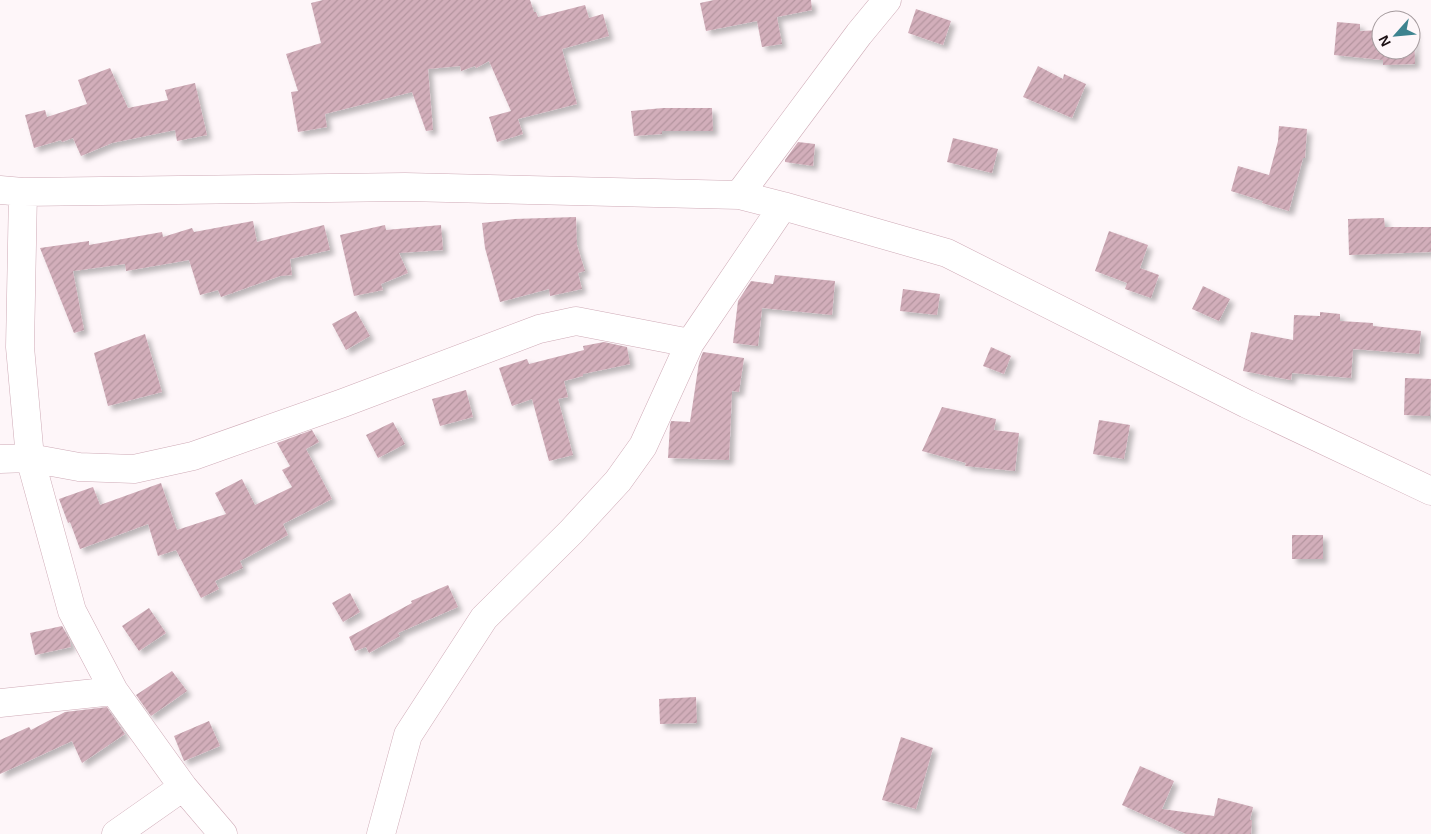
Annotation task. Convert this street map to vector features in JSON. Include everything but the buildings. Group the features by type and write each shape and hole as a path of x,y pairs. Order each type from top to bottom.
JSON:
{"street":[{"path":"739,195 859,34 887,0"},
{"path":"223,834 183,787 114,691 72,611 30,458 11,227 12,191 406,187 739,195 947,253 1247,404 1431,491"},
{"path":"382,834 408,735 484,618 571,532 618,481 643,446 690,343 783,206"},
{"path":"0,459 30,458 78,467 134,468 193,456 342,403 539,329 576,321 690,343"},
{"path":"0,703 114,691"},
{"path":"116,834 183,787"}]}
